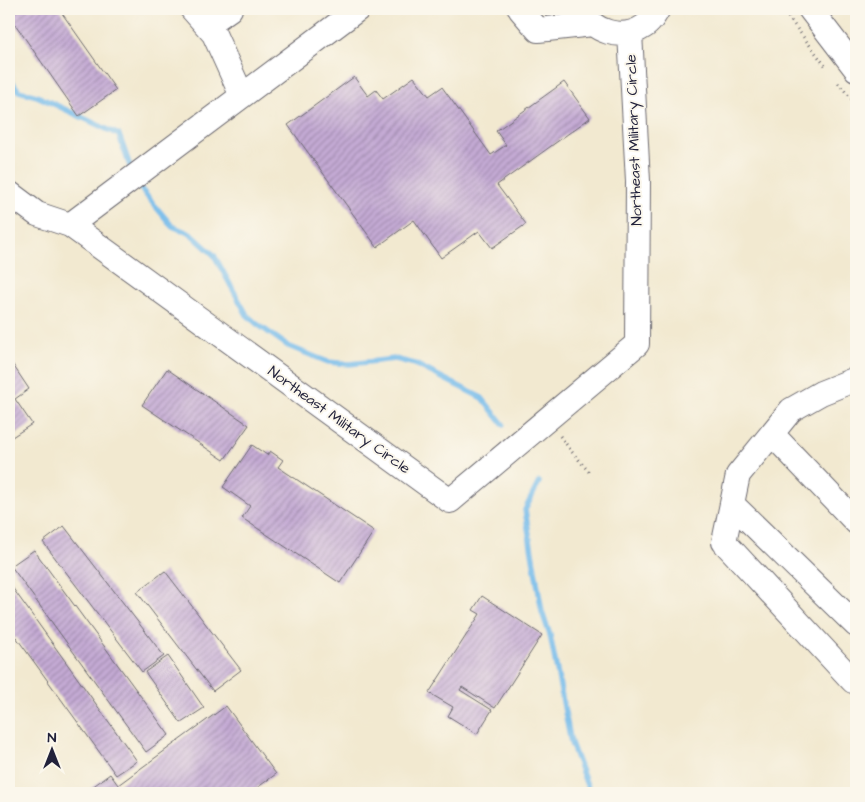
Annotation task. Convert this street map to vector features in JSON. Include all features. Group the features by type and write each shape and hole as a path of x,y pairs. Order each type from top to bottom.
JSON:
{"street":[{"path":"230,9 200,17 214,34 242,96"},
{"path":"9,193 37,214 70,225 358,9"},
{"path":"520,9 538,30 588,16"},
{"name":"Northeast Military Circle","path":"588,16 604,31 617,34 630,33 642,28 658,9"},
{"path":"810,9 856,69"},
{"name":"Northeast Military Circle","path":"70,225 450,501 637,344 638,181 630,33"},
{"path":"856,379 821,392 791,410 738,475 724,542 853,681 856,681"},
{"path":"772,434 856,522"},
{"path":"732,504 856,626"}],"path":[{"path":"547,419 590,473"}],"building":[{"path":"9,9 59,9 116,90 79,116 15,24 11,26 9,23"},
{"path":"354,77 368,96 376,90 383,99 414,77 429,96 442,87 491,155 506,145 496,131 564,82 590,118 497,185 526,224 492,248 479,231 441,258 414,220 377,247 288,125"},
{"path":"9,359 29,389 15,399 32,424 9,439"},
{"path":"167,369 249,425 224,460 142,405"},
{"path":"252,445 267,455 270,451 283,460 278,467 374,531 340,583 242,518 250,506 223,487"},
{"path":"64,526 164,656 142,672 43,542"},
{"path":"34,550 169,735 146,752 11,566"},
{"path":"165,571 241,670 213,691 137,592"},
{"path":"9,583 137,761 116,775 16,637 10,641"},
{"path":"482,596 542,635 495,708 462,687 460,690 492,710 477,734 448,716 453,707 429,693 480,614 473,610"},
{"path":"168,656 204,708 181,723 145,672"},
{"path":"226,706 276,774 250,793 84,793 110,774 118,785"}],"waterway":[{"path":"9,77 19,91 37,96 119,135 132,172"},
{"path":"136,183 172,226 191,234 214,255 247,315 288,346 328,362 349,364 395,359 415,364 482,398 503,424"},
{"path":"539,482 525,510 542,612 550,635 571,743 590,793"}]}
